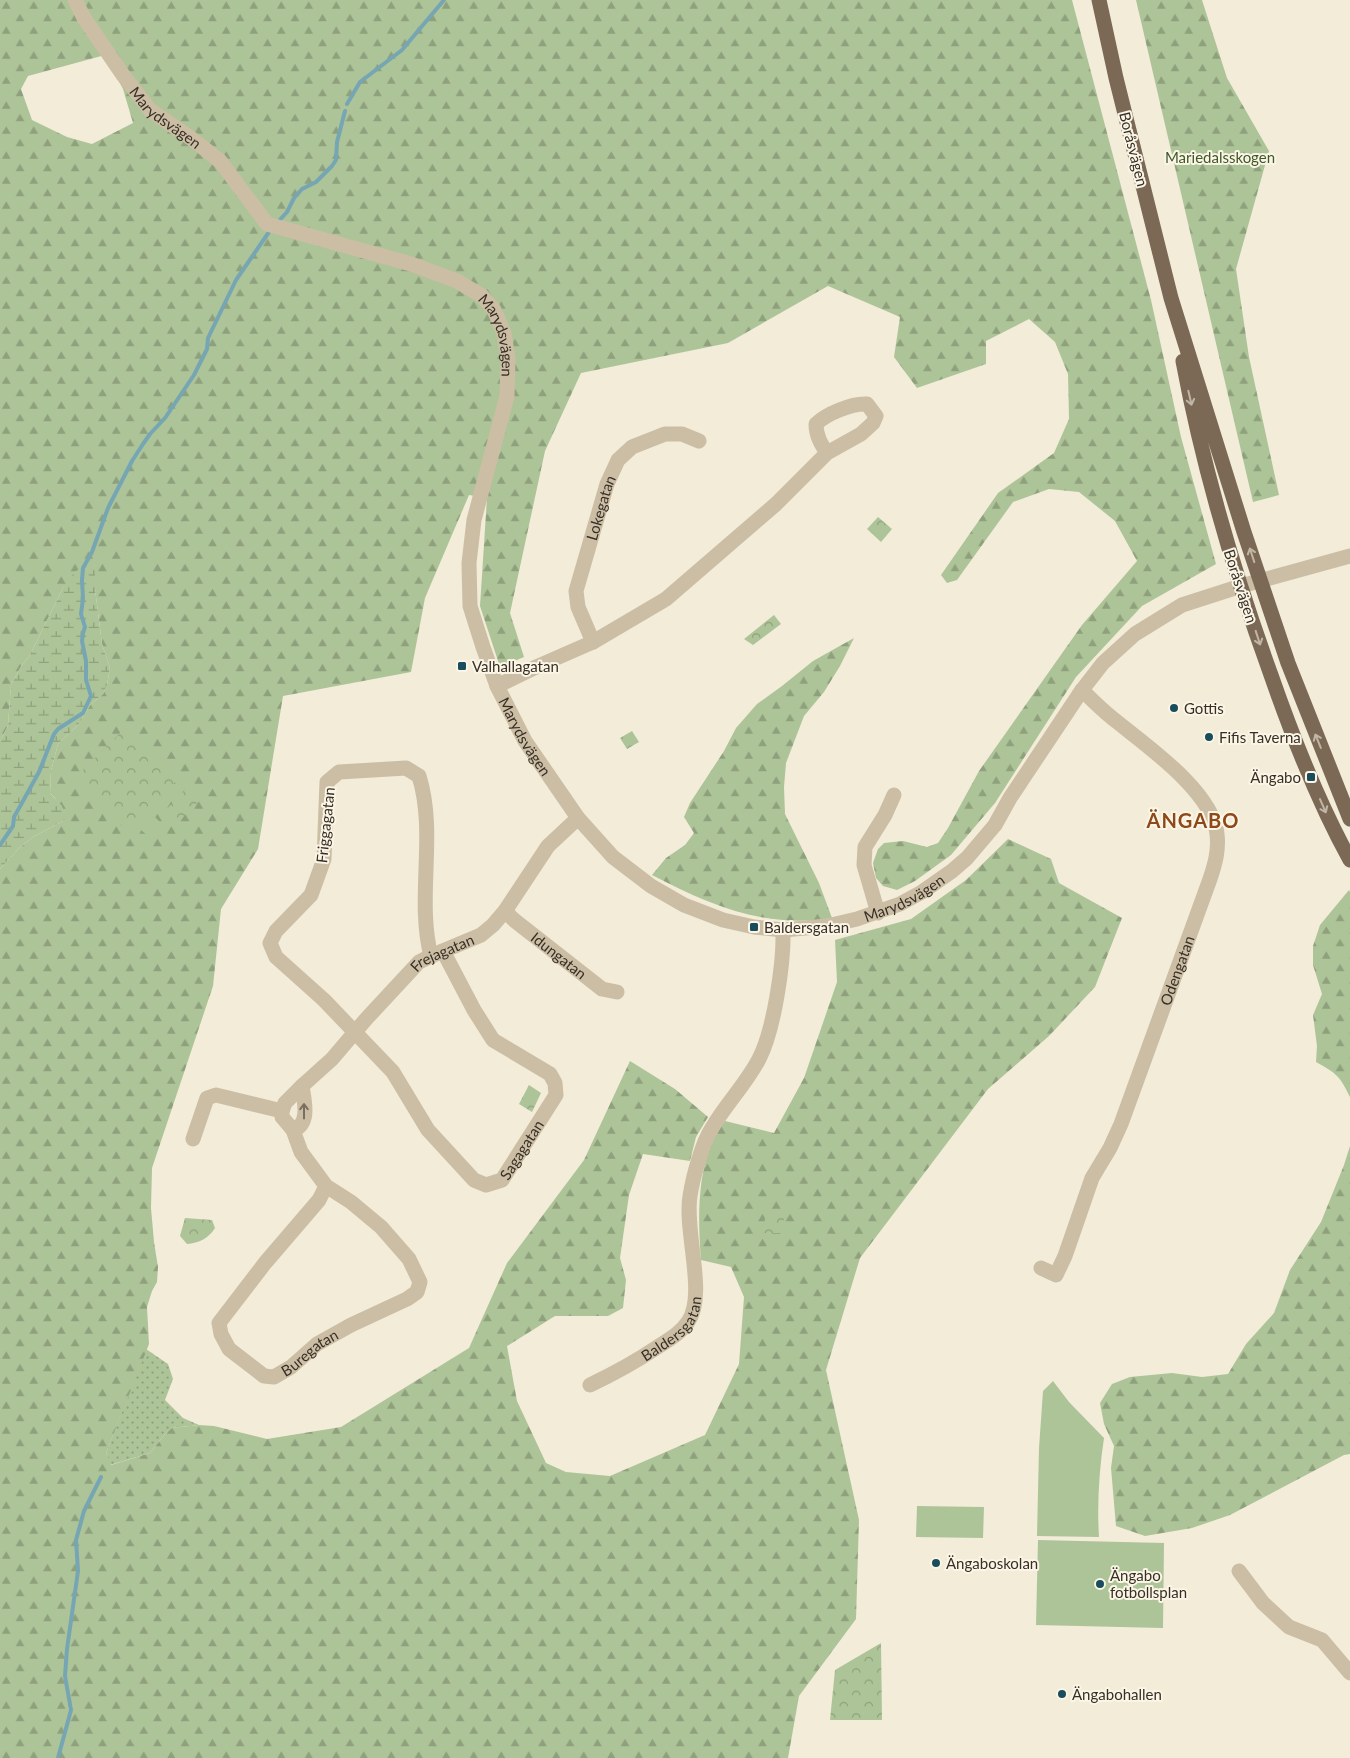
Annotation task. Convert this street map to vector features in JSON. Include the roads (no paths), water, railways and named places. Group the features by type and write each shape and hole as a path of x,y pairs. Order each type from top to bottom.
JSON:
{"main road":[{"name":"Boråsvägen","path":"1099,0 1116,78 1171,298 1189,392 1224,537 1289,727 1326,813 1350,860"},
{"name":"Boråsvägen","path":"1171,298 1260,581 1288,663 1350,819"}],"street":[{"name":"Marydsvägen","path":"75,0 84,18 123,75 150,110 220,161 267,224 411,264 457,281 482,296 494,310 504,333 508,359 507,396 474,520 469,563 470,606 483,647 497,686 525,741 578,818 613,857 651,886 684,905 723,920 754,927 782,930 827,926 878,913 900,904 922,892 967,858 995,825 1010,798 1082,690 1103,663 1143,629 1182,605 1241,586 1350,556"},
{"name":"Lokegatan","path":"594,642 578,607 576,591 608,484 618,460 632,446 665,434 682,434 699,441"},
{"path":"497,686 594,642 666,599 769,510 827,453"},
{"name":"Odengatan","path":"1041,1268 1056,1275 1065,1256 1092,1178 1110,1148 1121,1124 1210,879 1218,851 1217,832 1212,814 1198,794 1153,750 1114,720 1082,690"},
{"name":"Friggagatan","path":"356,1033 324,1000 276,956 270,943 276,932 311,895 324,859 327,782 339,772 406,768 419,776 424,790 427,838 426,937 437,953"},
{"path":"878,913 866,875 864,852 894,795"},
{"name":"Frejagatan","path":"282,1111 286,1103 332,1059 419,962 481,935 493,925 506,911 548,846 578,818"},
{"name":"Idungatan","path":"506,911 514,920 602,989 617,992"},
{"name":"Baldersgatan","path":"590,1385 626,1367 679,1333 689,1321 695,1308 697,1292 689,1229 690,1196 703,1145 712,1127 745,1083 766,1044 777,993 783,940 782,930"},
{"name":"Sagagatan","path":"356,1033 393,1072 428,1130 474,1180 486,1185 502,1180 556,1096 555,1083 550,1074 493,1040 437,953"},
{"path":"194,1139 207,1098 216,1095 282,1111 282,1117 293,1130 299,1128 304,1122 305,1109 302,1086"},
{"name":"Buregatan","path":"293,1130 301,1152 326,1186 351,1202 381,1227 409,1259 420,1282 417,1292 407,1299 351,1325 318,1344 291,1367 274,1377 264,1376 229,1348 221,1334 219,1323 319,1200 326,1186"},
{"path":"1239,1571 1263,1603 1289,1627 1322,1640 1350,1673"}],"waterway":[{"path":"347,104 360,82 402,50 444,0"},
{"path":"277,223 287,212 294,198 302,189 316,182 336,160 337,142 345,111"},
{"path":"0,845 13,826 14,817 39,772 54,734 58,729 83,713 91,696 86,680 86,661 82,641 85,627 81,614 83,568 92,552 108,508 132,461 150,434 165,418 194,375 207,349 208,338 236,280 269,232"},
{"path":"58,1758 71,1710 65,1676 78,1571 76,1540 84,1511 101,1477"}],"place":[{"name":"Valhallagatan","path":"462,666"},
{"name":"Gottis","path":"1174,708"},
{"name":"Fifis Taverna","path":"1209,737"},
{"name":"Ängabo","path":"1311,777"},
{"name":"Baldersgatan","path":"754,927"},
{"name":"Ängaboskolan","path":"936,1563"},
{"name":"Ängabo fotbollsplan","path":"1100,1584"},
{"name":"Ängabohallen","path":"1062,1694"}],"district":[{"name":"ÄNGABO","path":"1193,820"}],"park label":[{"name":"Mariedalsskogen","path":"1220,157"}]}
